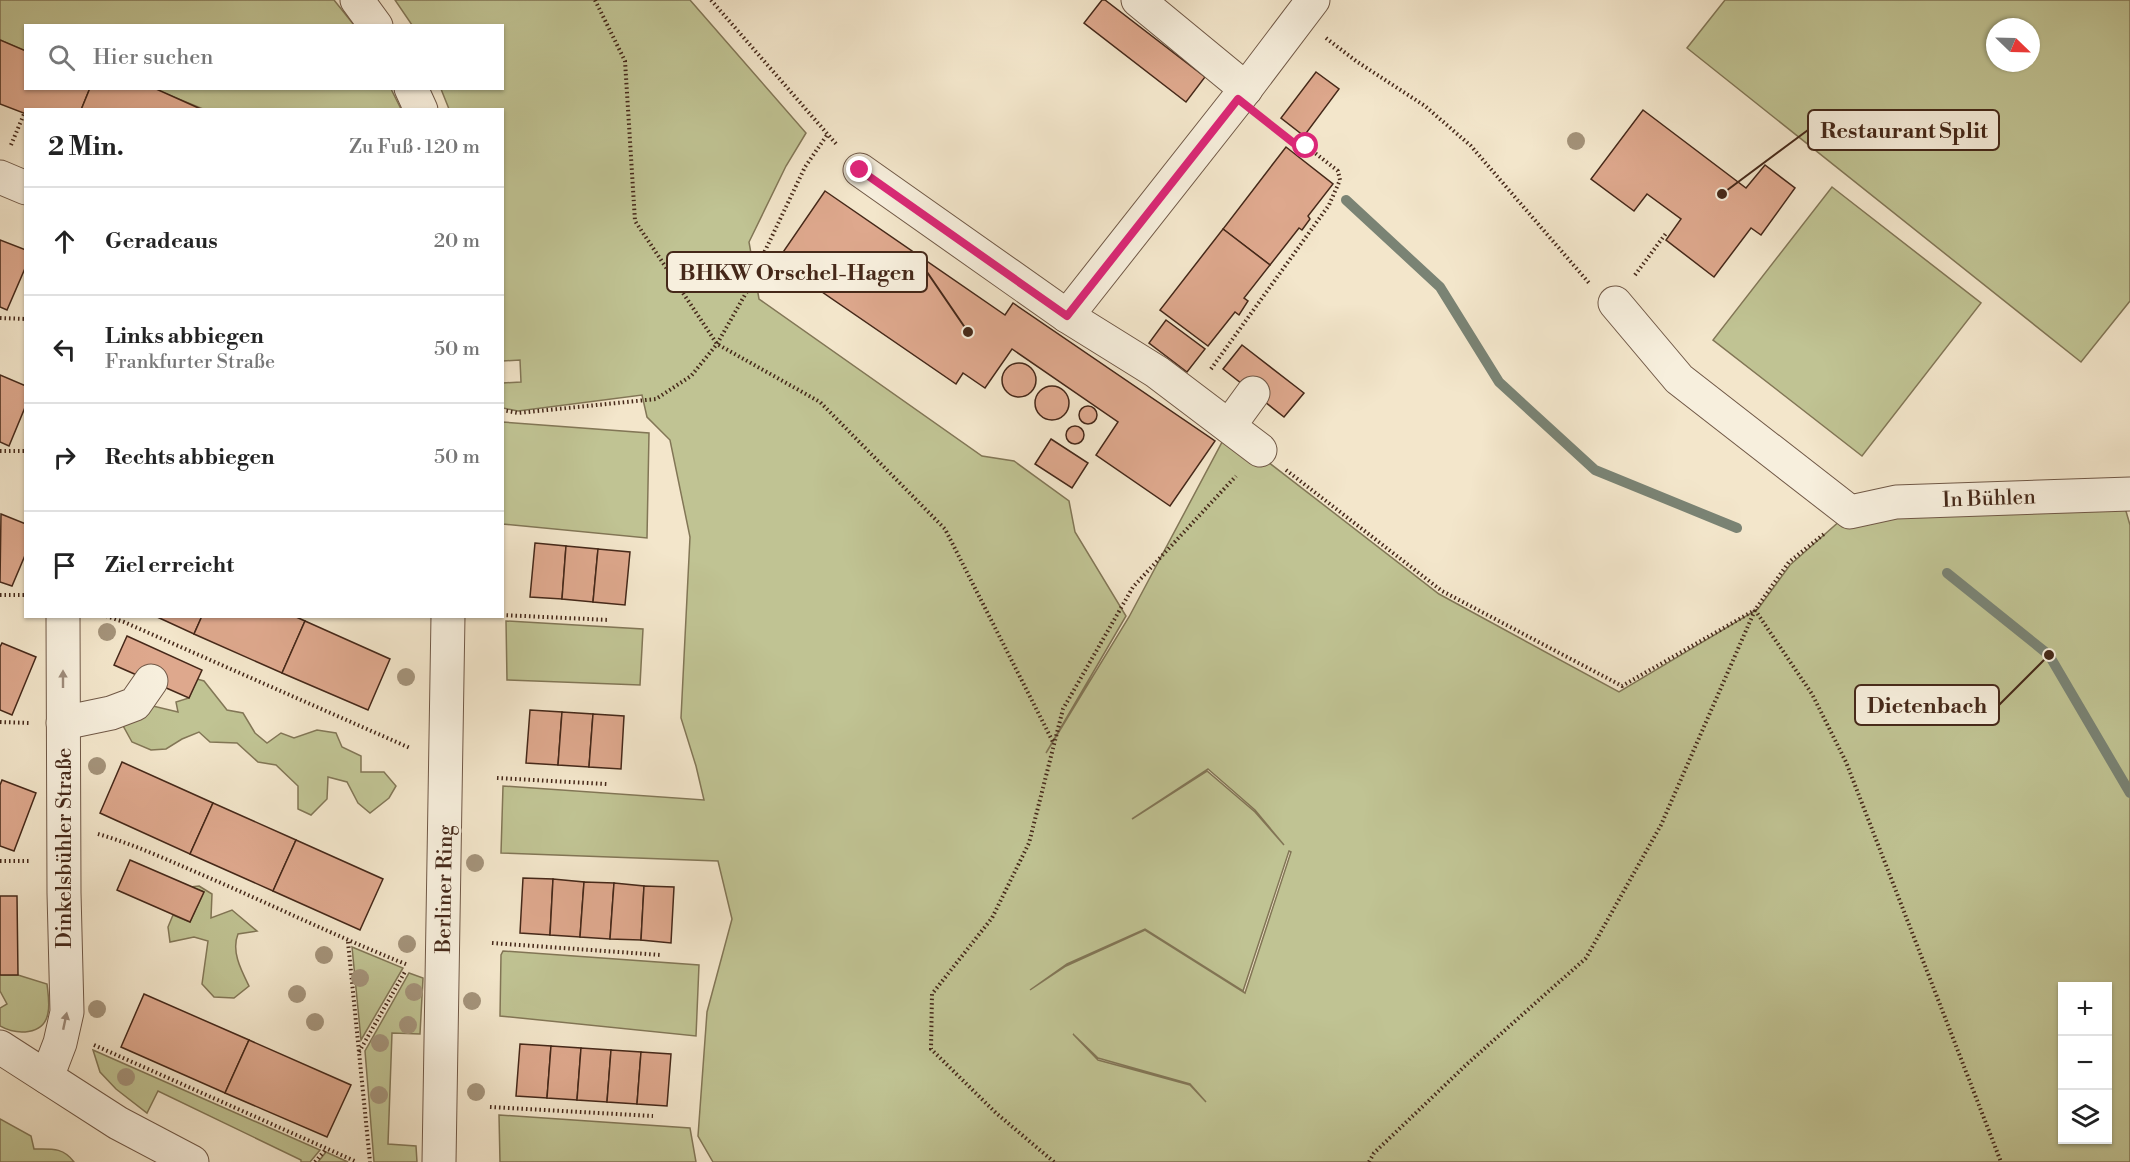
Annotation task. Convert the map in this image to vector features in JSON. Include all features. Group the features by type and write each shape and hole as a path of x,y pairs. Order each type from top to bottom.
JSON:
{"street":[{"path":"357,0 375,24"},
{"path":"1138,0 1160,30 1242,94"},
{"path":"1067,316 1307,9"},
{"path":"412,90 420,108"},
{"path":"860,170 1067,316 1157,372 1260,450"},
{"path":"0,177 24,187"},
{"path":"1615,303 1679,379 1850,512"},
{"path":"1229,426 1253,393"},
{"name":"In Bühlen","path":"1850,512 1896,502 2130,494"},
{"name":"Dinkelsbühler Straße","path":"47,1077 60,1043 67,1012 64,931 63,618"},
{"name":"Berliner Ring","path":"439,1162 448,618"},
{"path":"63,723 135,704 151,681"},
{"path":"0,1047 118,1123 192,1162"}],"path":[{"path":"595,0 625,61 635,221 717,344 820,402 945,529 1054,743"},
{"path":"711,0 860,170"},
{"path":"1307,9 1356,61 1425,106 1471,146 1593,288 1615,303 1667,232"},
{"path":"1190,398 1329,205 1340,180 1338,171 1306,146 1300,148 1242,94"},
{"path":"504,410 518,413 656,399 691,376 717,344 750,286 805,167 827,135"},
{"path":"0,318 24,319"},
{"path":"1054,1162 996,1113 932,1049 932,994 992,918 1029,843 1063,709 1133,587 1260,450 1442,591 1622,686 1755,610"},
{"path":"0,451 24,451"},
{"path":"1369,1162 1374,1154 1467,1064 1586,958 1662,825 1755,610 1789,562 1850,512"},
{"path":"0,595 24,595"},
{"path":"1755,610 1812,694 1846,762 2001,1162"},
{"path":"504,615 609,620"},
{"path":"111,618 418,751 446,752"},
{"path":"496,778 607,784"},
{"path":"64,830 106,837 155,855 299,917 348,941 442,979"},
{"path":"348,941 370,1162"},
{"path":"492,942 661,955"},
{"path":"358,1052 408,965"},
{"path":"60,1043 94,1045 357,1162"},
{"path":"490,1107 653,1116"},
{"path":"315,1162 326,1149"}],"green space":[{"path":"0,0 334,0 353,24 24,24 24,51 0,40"},
{"path":"395,0 690,0 806,133 786,166 749,242 759,299 982,456 1014,461 1069,501 1075,532 1126,616 1046,753 1129,617 1228,431 1439,594 1619,692 1758,609 1790,565 1850,512 2121,494 2130,525 2130,1162 713,1162 698,1136 707,1012 732,919 718,861 501,853 503,786 704,800 681,718 690,537 670,440 647,417 642,395 518,411 504,408 504,383 521,382 520,360 504,361 504,108 449,108 441,90 504,90 504,24 411,24","holes":["1208,769 1255,810 1284,845 1255,812 1207,771 1132,819","1289,851 1291,852 1245,993 1145,930 1066,966 1030,990 1067,964 1145,929 1243,991","1073,1034 1098,1058 1190,1084 1206,1102 1190,1085 1098,1060"]},
{"path":"1725,0 2130,0 2130,301 2081,362 1687,48"},
{"path":"156,90 392,90 400,108 201,108"},
{"path":"1832,187 1981,303 1862,456 1713,340"},
{"path":"504,422 649,433 647,538 504,524"},
{"path":"506,621 643,629 640,685 507,680"},
{"path":"197,679 204,681 227,710 243,713 255,733 267,743 281,733 294,738 317,730 336,733 342,747 361,756 361,772 384,772 396,786 389,798 370,813 358,803 347,782 328,777 327,799 311,815 298,809 298,786 276,765 258,762 237,743 210,742 199,732 166,749 151,750 132,742 121,722 153,706 178,712 176,702 189,698"},
{"path":"199,886 212,894 211,918 232,910 257,931 238,934 236,954 249,986 234,998 214,997 202,984 208,941 194,937 170,942 168,927 173,915 190,922 204,892 190,887"},
{"path":"352,947 403,968 361,1040"},
{"path":"503,951 699,965 696,1036 500,1016 501,955"},
{"path":"409,973 423,978 420,1034 392,1033 388,1144 416,1146 417,1162 374,1162 365,1051"},
{"path":"0,975 18,975 47,984 49,1010 41,1026 35,1030 21,1032 0,1026 0,1008 7,1004 0,991"},
{"path":"93,1050 320,1150 310,1162 301,1162 158,1091 147,1113 116,1089 100,1072"},
{"path":"499,1115 690,1128 696,1162 500,1162"},
{"path":"0,1119 31,1136 34,1149 61,1151 74,1162 0,1162"},
{"path":"326,1152 348,1162 318,1162"}],"building":[{"path":"1102,0 1205,77 1186,102 1084,23"},
{"path":"0,40 24,50 24,90 89,90 82,108 24,108 24,113 0,104"},
{"path":"1316,72 1339,89 1304,136 1281,118"},
{"path":"89,90 158,90 199,108 82,108"},
{"path":"1643,110 1746,188 1765,165 1795,188 1761,235 1751,228 1714,277 1666,240 1681,219 1647,194 1634,211 1591,179"},
{"path":"1286,147 1333,184 1308,216 1310,219 1302,230 1299,228 1270,265 1223,229"},
{"path":"825,191 1005,315 1013,303 1215,441 1170,506 1096,455 1118,422 1012,349 985,388 963,373 956,384 777,261"},
{"path":"1223,229 1270,265 1244,298 1248,301 1239,315 1235,312 1208,346 1160,310"},
{"path":"0,240 24,249 24,271 7,310 0,307"},
{"path":"1166,320 1205,349 1187,372 1149,343"},
{"path":"1242,345 1304,393 1284,417 1223,369"},
{"path":"1019,363 1031,368 1036,380 1031,392 1019,397 1007,392 1002,380 1007,368"},
{"path":"0,375 24,385 24,410 9,446 0,442"},
{"path":"1052,386 1064,391 1069,403 1064,415 1052,420 1040,415 1035,403 1040,391"},
{"path":"1084,406 1092,406 1097,411 1095,422 1084,424 1079,419 1079,411"},
{"path":"1071,426 1079,426 1084,431 1082,442 1071,444 1066,439 1066,431"},
{"path":"1051,439 1088,463 1072,488 1035,464"},
{"path":"1,514 24,523 24,558 12,586 0,582"},
{"path":"535,543 566,546 562,599 530,597"},
{"path":"566,546 598,549 593,602 562,599"},
{"path":"598,549 630,552 625,605 593,602"},
{"path":"159,618 201,618 194,634"},
{"path":"201,618 298,618 305,621 282,673 194,634"},
{"path":"305,621 390,659 368,710 282,673"},
{"path":"127,636 202,670 189,698 114,665"},
{"path":"2,643 36,657 12,715 0,710 0,647"},
{"path":"530,710 562,712 558,765 526,763"},
{"path":"562,712 593,714 589,767 558,765"},
{"path":"593,714 624,716 621,769 589,767"},
{"path":"122,762 213,803 190,854 100,813"},
{"path":"2,780 36,793 14,851 0,846 0,785"},
{"path":"213,803 296,840 273,891 190,854"},
{"path":"296,840 383,879 360,930 273,891"},
{"path":"130,860 204,892 190,922 117,890"},
{"path":"523,878 553,879 550,935 520,933"},
{"path":"553,879 584,882 580,937 550,935"},
{"path":"584,882 614,883 610,939 580,937"},
{"path":"614,883 644,886 641,940 610,939"},
{"path":"644,886 674,887 671,943 641,940"},
{"path":"0,896 17,896 18,975 0,975"},
{"path":"144,994 249,1040 225,1093 121,1047"},
{"path":"249,1040 351,1085 327,1137 225,1093"},
{"path":"520,1044 551,1046 547,1098 516,1096"},
{"path":"551,1046 581,1048 577,1100 547,1098"},
{"path":"581,1048 611,1050 607,1102 577,1100"},
{"path":"611,1050 641,1052 637,1104 607,1102"},
{"path":"641,1052 671,1054 667,1106 637,1104"}],"waterway":[{"path":"1346,200 1440,287 1499,382 1595,470 1737,528"},
{"path":"1947,573 2049,655 2130,793"}],"place":[{"name":"Restaurant Split","path":"1722,194"},
{"name":"BHKW Orschel-Hagen","path":"968,332"},
{"name":"Dietenbach","path":"2049,655"}],"route":[{"path":"860,170 1067,316 1238,99 1300,148 1306,146"}]}
